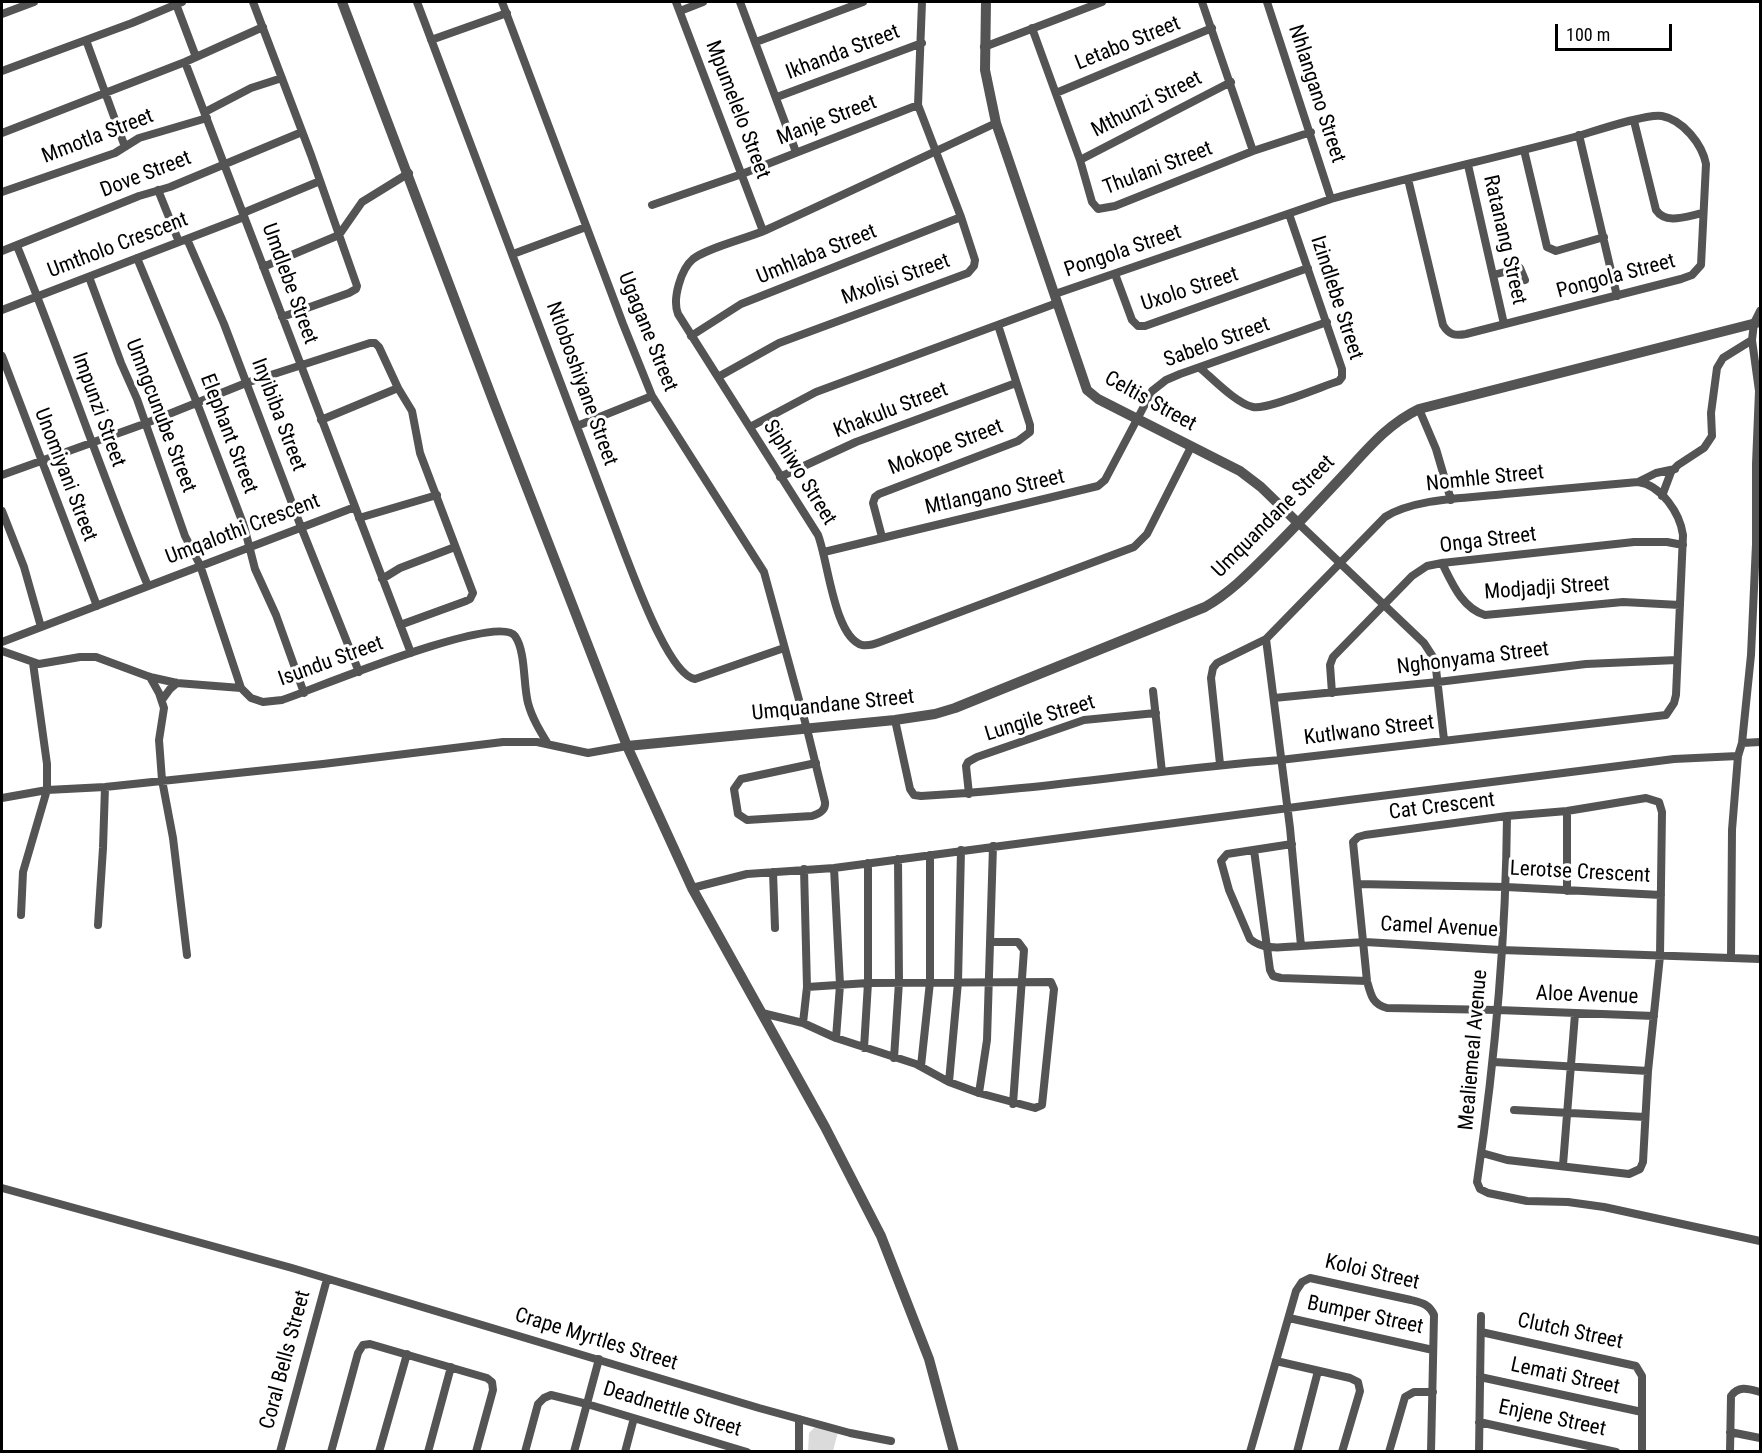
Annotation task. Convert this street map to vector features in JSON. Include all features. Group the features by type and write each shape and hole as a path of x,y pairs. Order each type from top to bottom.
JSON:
{"street":[{"path":"2,14 34,2"},
{"path":"254,2 356,282 356,289 349,293 282,317"},
{"path":"342,2 627,746 692,888 825,1127 881,1236 929,1359 954,1452"},
{"name":"Ntloboshiyane Street","path":"417,2 659,636 685,675 691,679 700,679 784,648"},
{"name":"Ugagane Street","path":"502,2 652,396 762,568 807,729 816,763 825,802 820,813 812,816 747,820 738,814 734,789 741,779 816,763"},
{"name":"Mpumelelo Street","path":"676,2 763,231"},
{"path":"680,11 703,2"},
{"path":"740,2 796,152"},
{"path":"756,42 863,2"},
{"path":"918,105 922,2"},
{"name":"Celtis Street","path":"986,2 984,47 988,87 996,123 1087,390 1098,399 1250,478 1424,642 1435,660 1444,740"},
{"path":"984,47 1102,2"},
{"path":"1202,2 1253,151"},
{"name":"Nhlangano Street","path":"1267,2 1331,199"},
{"path":"2,71 179,3 196,57"},
{"path":"431,40 507,13"},
{"path":"2,133 185,62 263,27"},
{"name":"Thulani Street","path":"1032,28 1080,160 1092,202 1098,209 1102,210 1253,151 1311,132"},
{"name":"Letabo Street","path":"1056,93 1212,28"},
{"path":"86,40 125,147"},
{"name":"Ikhanda Street","path":"777,98 922,43"},
{"path":"185,62 244,215"},
{"name":"Mmotla Street","path":"2,192 115,153 139,138 206,115 242,92 282,78"},
{"name":"Mthunzi Street","path":"1080,160 1231,82"},
{"name":"Manje Street","path":"652,206 742,174 918,105"},
{"name":"Mxolisi Street","path":"718,377 794,337 968,273 975,266 962,217 918,105"},
{"name":"Pongola Street","path":"750,427 816,392 998,325 1115,274 1331,199 1408,179 1468,165 1657,116 1666,117 1681,127 1700,145 1706,164 1701,265 1697,271 1681,279 1458,336 1446,330 1443,325 1408,179"},
{"path":"1635,121 1656,210 1665,218 1672,219 1702,213"},
{"name":"Siphiwo Street","path":"996,123 763,231 700,255 691,261 675,296 674,301 678,314 812,524 824,552 838,610 847,632 853,640 863,645 880,642 1134,547 1147,534 1191,447"},
{"name":"Dove Street","path":"2,251 173,186 302,132"},
{"path":"1579,135 1617,296"},
{"path":"1524,150 1547,247 1556,251 1604,237"},
{"name":"Ratanang Street","path":"1468,165 1504,324"},
{"path":"263,267 339,235 362,202 409,173"},
{"name":"Umtholo Crescent","path":"2,310 183,240 320,181"},
{"name":"Inyibiba Street","path":"158,190 221,316 359,672"},
{"name":"Izindlebe Street","path":"1200,368 1240,401 1254,408 1339,381 1342,377 1342,369 1289,214"},
{"name":"Umdlebe Street","path":"244,215 300,364"},
{"name":"Umhlaba Street","path":"692,336 741,304 962,217"},
{"path":"513,254 586,227"},
{"name":"Impunzi Street","path":"17,246 112,499 148,586"},
{"name":"Elephant Street","path":"137,258 197,403 244,526 255,569 276,615 304,693"},
{"name":"Uxolo Street","path":"1115,274 1132,320 1138,326 1145,326 1308,268"},
{"path":"1493,275 1520,268 1525,280"},
{"name":"Umngcunube Street","path":"89,277 185,536 200,566"},
{"path":"1731,958 1732,830 1751,645 1756,544 1756,464 1760,391 1752,340 1761,311"},
{"name":"Sabelo Street","path":"1137,419 1157,385 1173,377 1326,322"},
{"name":"Umquandane Street","path":"627,746 894,720 935,714 956,708 1205,607 1222,598 1298,524 1376,439 1397,421 1419,409 1757,323"},
{"name":"Mokope Street","path":"882,537 873,503 879,494 1018,441 1028,435 1030,425 998,325"},
{"path":"1662,496 1668,478 1675,469 1704,448 1712,436 1711,413 1717,368 1723,358 1752,340"},
{"path":"2,476 144,424 246,383 300,364 375,343 412,411 420,453 473,589 472,597 466,601 400,626"},
{"name":"Unomiyani Street","path":"2,356 40,462 97,606"},
{"name":"Umqalothi Crescent","path":"2,642 355,507 300,364"},
{"name":"Khakulu Street","path":"780,477 856,442 1016,383"},
{"path":"321,420 398,388"},
{"path":"577,426 652,396"},
{"path":"1419,409 1433,442 1451,500"},
{"name":"Mtlangano Street","path":"824,552 1098,486 1105,480 1137,419"},
{"path":"1638,482 1656,473 1675,469"},
{"name":"Nomhle Street","path":"1220,764 1211,678 1213,668 1217,663 1266,639 1385,517 1393,512 1419,504 1451,500 1638,482 1654,488"},
{"name":"Kutlwano Street","path":"894,720 910,789 914,795 969,794 1666,715 1674,703 1683,545 1682,526 1674,511 1654,488"},
{"path":"359,518 437,495"},
{"name":"Isundu Street","path":"240,688 250,698 263,702 282,700 411,652 355,507"},
{"path":"2,511 24,567 41,627"},
{"name":"Onga Street","path":"1332,693 1330,665 1333,657 1383,604 1427,566 1634,542 1683,545"},
{"path":"382,579 400,568 455,547"},
{"name":"Modjadji Street","path":"1442,563 1452,584 1465,602 1477,612 1485,615 1623,602 1680,605"},
{"path":"2,651 33,663 43,664 80,657 96,657 177,683 240,688 200,566"},
{"path":"411,652 486,632 504,630 511,632 519,650 527,701 548,744"},
{"path":"1266,639 1292,844 1301,946"},
{"name":"Nghonyama Street","path":"1274,698 1438,682 1586,664 1677,660"},
{"path":"21,915 22,872 47,790 47,764 33,663"},
{"path":"150,676 162,700 164,717 159,740 162,780 173,838 187,955"},
{"path":"162,700 177,683"},
{"path":"1153,691 1162,772"},
{"name":"Lungile Street","path":"969,794 966,766 968,762 977,757 1084,720 1156,713"},
{"path":"2,798 47,790 105,787 323,764 480,744 526,741 588,753 627,746"},
{"path":"1742,743 1761,742"},
{"path":"692,888 733,876 834,868 1674,759 1738,756"},
{"path":"98,925 105,787"},
{"name":"Lerotse Crescent","path":"1358,884 1506,887 1661,895 1662,812 1659,802 1652,799 1636,799 1567,812 1507,816"},
{"path":"1567,812 1567,891"},
{"name":"Cat Crescent","path":"1365,942 1352,847 1354,840 1358,837 1507,816 1506,887 1501,950"},
{"path":"1268,948 1254,943 1247,933 1229,890 1221,859 1227,854 1292,844"},
{"path":"979,1093 986,1055 993,846"},
{"path":"949,1082 958,982 961,850"},
{"path":"1254,850 1270,970 1276,977 1367,981"},
{"path":"921,1066 930,982 930,855"},
{"path":"894,1058 899,982 898,859"},
{"path":"864,1048 868,983 868,863"},
{"path":"834,868 840,985 836,1038"},
{"path":"803,1023 807,987 804,869"},
{"path":"773,872 775,928"},
{"path":"1654,1016 1660,956 1661,895"},
{"path":"990,942 1016,942 1022,945 1024,954 1013,1104"},
{"name":"Camel Avenue","path":"1268,948 1365,942 1501,950 1761,959"},
{"name":"Aloe Avenue","path":"1365,942 1367,981 1371,997 1379,1006 1654,1016 1648,1071 1643,1162 1636,1171 1629,1174 1507,1160 1482,1153"},
{"name":"Mealiemeal Avenue","path":"1501,950 1494,1062 1478,1185 1480,1189 1488,1193 1527,1201 1568,1202 1604,1207 1761,1241"},
{"path":"762,1013 803,1023 836,1038 921,1066 949,1082 979,1093 1013,1104 1037,1108 1042,1105 1054,989 1048,981 899,982 807,987"},
{"path":"1563,1165 1575,1014"},
{"path":"1494,1062 1648,1071"},
{"path":"1514,1110 1646,1117"},
{"name":"Crape Myrtles Street","path":"2,1188 292,1268 799,1419 891,1441"},
{"name":"Koloi Street","path":"1250,1452 1299,1286 1310,1278 1411,1299 1431,1308 1434,1315 1431,1452"},
{"name":"Coral Bells Street","path":"280,1452 327,1279"},
{"path":"1479,1452 1481,1317"},
{"name":"Bumper Street","path":"1289,1318 1433,1350"},
{"name":"Clutch Street","path":"1480,1332 1633,1365 1639,1369 1642,1376 1642,1452"},
{"path":"331,1452 358,1353 363,1345 370,1344 451,1366 487,1378 492,1382 494,1390 476,1452"},
{"path":"379,1452 407,1354"},
{"path":"574,1452 599,1359"},
{"path":"1276,1361 1350,1378 1358,1382 1360,1387 1342,1452"},
{"path":"428,1452 451,1366"},
{"path":"1297,1452 1318,1371"},
{"name":"Lemati Street","path":"1480,1377 1642,1412"},
{"path":"1730,1452 1730,1403 1733,1393 1743,1388 1761,1392"},
{"path":"1389,1452 1405,1396 1414,1392 1433,1392"},
{"name":"Deadnettle Street","path":"525,1452 538,1404 551,1395 747,1452"},
{"path":"625,1452 634,1418"},
{"path":"799,1419 799,1452"},
{"name":"Enjene Street","path":"1479,1422 1616,1452"},
{"path":"1730,1432 1761,1438"}],"shaded area":[{"path":"815,1427 838,1432 833,1451 808,1452 809,1433"}]}
